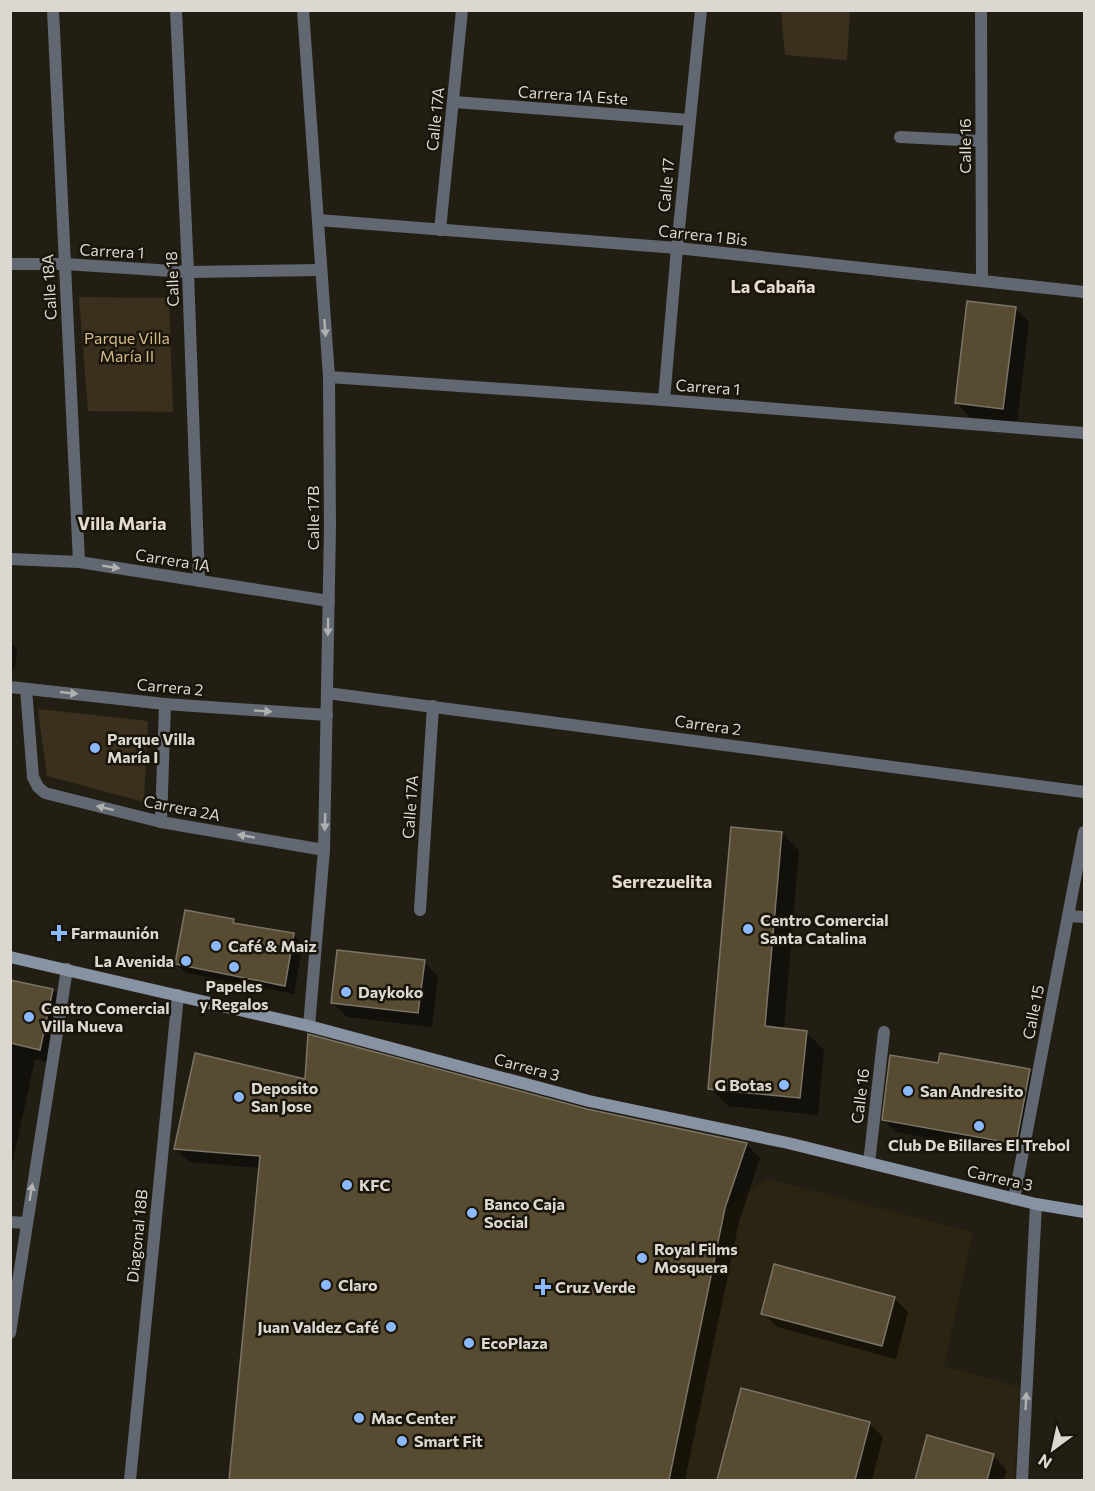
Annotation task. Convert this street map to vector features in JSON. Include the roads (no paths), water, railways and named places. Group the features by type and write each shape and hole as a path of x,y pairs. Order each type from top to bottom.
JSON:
{"main road":[{"name":"Carrera 3","path":"10,957 309,1026 589,1101 788,1143 1036,1204 1084,1212"}],"street":[{"name":"Calle 18A","path":"53,10 79,562"},
{"name":"Calle 18","path":"176,10 189,272 199,581"},
{"name":"Calle 17B","path":"303,10 329,377 329,601 324,850 309,1026"},
{"name":"Calle 17A","path":"440,230 462,10"},
{"name":"Calle 17","path":"664,400 676,248 701,10"},
{"name":"Calle 16","path":"981,10 982,281"},
{"name":"Carrera 1A Este","path":"454,102 689,120"},
{"path":"900,137 981,141"},
{"name":"Carrera 1 Bis","path":"318,220 676,248 1084,292"},
{"name":"Carrera 1","path":"10,264 64,264 189,272 320,270"},
{"name":"Carrera 1","path":"329,377 664,400 1084,433"},
{"name":"Carrera 1A","path":"10,559 79,562 329,601"},
{"name":"Carrera 2","path":"10,687 165,704 327,715"},
{"name":"Carrera 2A","path":"26,689 33,777 38,787 45,793 162,822 324,850"},
{"name":"Carrera 2","path":"327,693 1084,792"},
{"path":"162,822 165,704"},
{"name":"Calle 17A","path":"420,910 433,706"},
{"name":"Calle 15","path":"1014,1199 1082,860 1084,832"},
{"path":"1069,916 1084,917"},
{"path":"10,1333 67,969"},
{"name":"Diagonal 18B","path":"130,1480 178,995"},
{"name":"Calle 16","path":"869,1163 884,1032"},
{"path":"1022,1480 1036,1204"},
{"path":"10,1222 26,1223"}],"place":[{"name":"Parque Villa María I","path":"95,748"},
{"name":"Centro Comercial Santa Catalina","path":"748,929"},
{"name":"Farmaunión","path":"59,933"},
{"name":"Café & Maiz","path":"216,946"},
{"name":"La Avenida","path":"186,961"},
{"name":"Papeles y Regalos","path":"234,967"},
{"name":"Daykoko","path":"346,992"},
{"name":"Centro Comercial Villa Nueva","path":"29,1017"},
{"name":"G Botas","path":"784,1085"},
{"name":"San Andresito","path":"908,1091"},
{"name":"Deposito San Jose","path":"239,1097"},
{"name":"Club De Billares El Trebol","path":"979,1126"},
{"name":"KFC","path":"347,1185"},
{"name":"Banco Caja Social","path":"472,1213"},
{"name":"Royal Films Mosquera","path":"642,1258"},
{"name":"Claro","path":"326,1285"},
{"name":"Cruz Verde","path":"543,1287"},
{"name":"Juan Valdez Café","path":"391,1327"},
{"name":"EcoPlaza","path":"469,1343"},
{"name":"Mac Center","path":"359,1418"},
{"name":"Smart Fit","path":"402,1441"}],"district":[{"name":"La Cabaña","path":"773,287"},
{"name":"Villa Maria","path":"122,524"},
{"name":"Serrezuelita","path":"662,882"}],"park label":[{"name":"Parque Villa María II","path":"127,347"}]}
